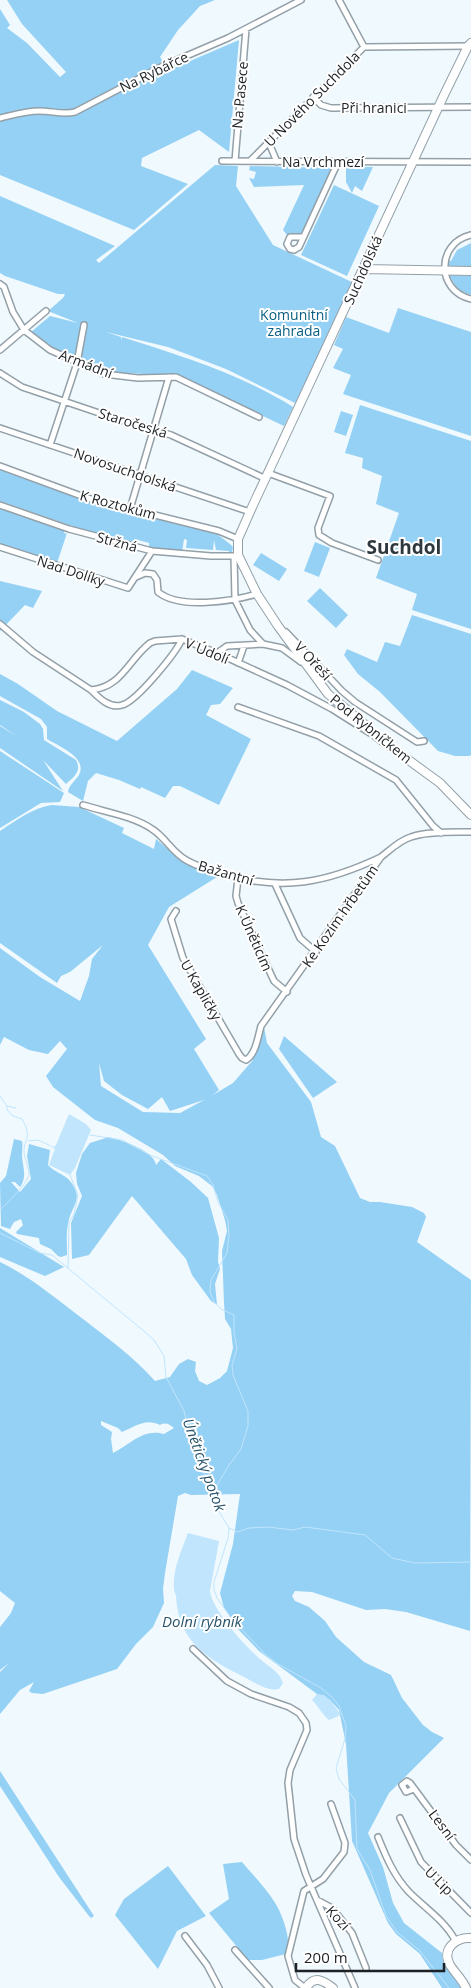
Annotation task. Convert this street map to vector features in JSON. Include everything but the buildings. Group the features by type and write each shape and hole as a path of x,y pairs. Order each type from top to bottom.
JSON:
{"street":[{"name":"Na Rybářce","path":"0,118 30,111 50,111 68,114 75,112 163,66 246,29 301,0"},
{"path":"339,0 364,47"},
{"name":"Na Pasece","path":"234,161 246,29"},
{"name":"U Nového Suchdola","path":"250,162 364,47 470,45"},
{"name":"Suchdolská","path":"236,555 238,538 438,107 470,45"},
{"name":"Při hranici","path":"313,98 321,105 331,108 471,107"},
{"name":"U Nového Suchdola","path":"269,143 277,162"},
{"name":"Na Vrchmezí","path":"222,161 471,162"},
{"path":"303,237 338,162"},
{"path":"471,235 458,240 452,246 445,258 444,270 452,288 461,296 471,299"},
{"path":"364,269 471,271"},
{"name":"Armádní","path":"0,284 6,292 13,312 24,330 50,350 104,374 120,377 177,378 252,411 259,417"},
{"path":"0,350 46,311"},
{"path":"50,444 77,363 84,325"},
{"name":"Staročeská","path":"0,373 22,387 171,435 267,476 330,496 318,528 319,536 332,543 378,560"},
{"path":"130,509 169,377"},
{"name":"Novosuchdolská","path":"0,428 250,512"},
{"name":"K Roztokům","path":"0,466 87,498 219,531 238,538"},
{"name":"Stržná","path":"0,505 70,529 152,551 211,556 236,555"},
{"name":"Nad Dolíky","path":"0,548 124,588 132,586 136,577"},
{"path":"136,577 152,551"},
{"path":"236,555 235,600 250,630 263,644"},
{"name":"Pod Rybníčkem","path":"236,555 257,594 278,626 328,694 362,722 376,737 440,783 471,815"},
{"path":"136,577 145,573 153,574 157,580 158,592 166,599 206,602 235,600 257,594"},
{"path":"0,624 33,652 91,690 100,699 111,705 121,706 130,702 167,664 182,639"},
{"name":"V Ořeší","path":"278,626 355,702 417,742 424,741"},
{"name":"V Údolí","path":"91,690 106,688 114,683 150,643 182,639 288,685 332,709 376,737"},
{"path":"218,653 228,646 263,644 282,648 308,667"},
{"path":"238,663 244,646"},
{"path":"238,707 319,736 396,780 433,826 441,833"},
{"name":"Bažantní","path":"83,806 128,818 151,828 186,860 205,869 238,878 275,884 307,882 330,877 382,857"},
{"name":"Ke Kozím hřbetům","path":"250,1058 262,1026 288,992 382,857 394,846 411,836 471,832"},
{"name":"K Úněticím","path":"238,878 236,896 238,903 274,981 288,992"},
{"path":"275,884 300,938 316,952"},
{"name":"U Kapličky","path":"176,911 171,919 183,958 242,1058 246,1060 250,1058"},
{"path":"192,1649 227,1681 251,1694 299,1713 306,1723 306,1730 290,1770 288,1787 294,1839 311,1886 355,1988"},
{"name":"Lesní","path":"414,1789 456,1845 471,1860"},
{"path":"331,1804 345,1843 344,1852 323,1879 304,1891 288,1956 295,1980 306,1988 312,1981 318,1979 333,1988"},
{"name":"U Lip","path":"400,1818 421,1862 471,1913"},
{"path":"378,1837 385,1857 408,1891 450,1931 455,1940"},
{"name":"Kozí","path":"317,1900 332,1908 352,1933 366,1968"},
{"path":"185,1936 207,1965 219,1988"},
{"path":"466,1988 448,1958 449,1947 455,1940 471,1938"},
{"path":"235,1950 269,1988"}],"green space":[{"path":"7,0 215,0 200,6 178,30 160,57 169,70 239,40 229,152 199,130 142,158 141,166 188,184 134,230 0,175 0,9 10,25 7,28 27,43 60,77 66,72 22,24"},
{"name":"Komunitní zahrada","path":"215,165 238,166 236,186 273,245 354,283 295,403 226,369 168,347 106,332 121,337 121,340 122,337 210,367 273,395 293,407 284,426 179,376 110,372 81,361 86,326 81,324 75,359 43,342 31,332 50,316 78,323 48,311 65,294 58,294 0,273 0,196 115,246 96,260 99,263"},
{"path":"250,166 331,168 332,171 303,233 287,235 283,230 304,185 254,187 249,178 254,179 256,172 249,170"},
{"path":"346,167 373,167 362,191 355,186 352,193 346,182"},
{"path":"334,185 379,206 347,276 301,255"},
{"path":"471,243 471,266 447,266 447,260 451,261 457,250"},
{"path":"449,275 471,276 471,295 458,290"},
{"path":"398,308 471,332 471,436 343,394 351,375 333,368 343,349 334,345 346,317 389,333"},
{"path":"360,405 471,441 471,629 412,610 417,594 376,578 399,513 376,504 382,476 362,468 363,458 345,453"},
{"path":"341,411 353,415 346,436 334,432"},
{"path":"0,469 167,521 217,534 233,547 232,553 229,555 229,551 216,550 214,540 213,550 186,548 187,540 184,539 182,553 149,548 149,543 138,540 137,545 89,532 0,501"},
{"path":"0,507 65,530 64,533 67,534 57,563 0,545"},
{"path":"315,542 330,548 319,577 304,571"},
{"path":"261,553 287,569 279,581 253,565"},
{"path":"0,581 42,591 33,608 25,605 0,631"},
{"path":"320,588 348,615 336,628 307,601"},
{"path":"412,615 471,634 471,755 469,756 455,756 438,751 380,692 358,674 344,655 347,649 377,662 385,642 400,646"},
{"path":"192,670 233,688 220,704 211,705 206,715 251,739 219,805 180,786 173,786 165,798 141,787 140,789 96,773 88,781 83,801 68,792 81,769 76,758 47,739 47,727 41,719 0,696 0,674 57,711 117,741 177,689"},
{"path":"0,700 24,712 40,724 43,729 44,740 76,760 78,771 66,784 43,760 63,791 0,748 0,726 18,737 0,725"},
{"path":"0,751 64,793 60,802 41,803 0,828"},
{"path":"52,805 79,807 124,828 122,833 154,849 156,839 183,862 217,877 169,907 148,945 206,1039 194,1049 219,1090 213,1095 233,1083 253,1060 252,1056 264,1027 267,1043 311,1102 321,1137 335,1146 360,1198 370,1202 412,1207 424,1213 426,1217 417,1242 471,1280 470,1631 406,1612 385,1609 366,1610 312,1592 295,1591 292,1596 295,1601 309,1607 325,1621 336,1637 364,1662 391,1675 402,1698 423,1725 444,1738 389,1793 368,1833 383,1867 393,1903 404,1923 442,1953 443,1961 457,1977 462,1988 442,1988 420,1954 396,1934 388,1923 352,1841 346,1744 339,1710 330,1700 317,1694 259,1651 238,1629 224,1608 220,1593 233,1544 240,1494 191,1495 185,1493 178,1496 165,1573 164,1603 153,1627 136,1644 117,1669 43,1694 29,1691 34,1682 20,1690 0,1714 0,1672 9,1663 0,1670 0,1627 11,1613 15,1603 0,1591 0,1262 31,1280 109,1339 155,1381 170,1377 179,1364 188,1359 196,1362 195,1371 199,1381 207,1385 220,1378 227,1371 233,1348 231,1329 225,1319 224,1302 222,1251 227,1231 217,1195 212,1186 199,1176 175,1166 163,1155 118,1128 95,1120 53,1087 46,1076 67,1049 60,1041 48,1054 29,1050 4,1037 0,1045 0,948 40,977 80,1001 89,976 92,959 103,945 70,972 61,976 57,983 0,943 0,831 25,815","holes":["99,1063 104,1081 122,1095 148,1109 162,1097 170,1111 204,1100 180,1113 143,1112 101,1086","101,1421 118,1428 122,1432 136,1425 150,1422 160,1425 167,1424 174,1428 164,1434 150,1433 143,1435 113,1453 112,1432 101,1425"]},
{"path":"284,1036 337,1082 313,1098 279,1049"},
{"path":"109,1137 129,1143 144,1151 150,1155 156,1165 161,1159 208,1198 219,1238 218,1262 220,1269 215,1284 217,1305 211,1301 192,1275 186,1259 132,1196 89,1255 72,1259 71,1223 82,1196 77,1184 76,1173 82,1154 90,1143"},
{"path":"14,1139 22,1141 24,1179 20,1187 15,1182 11,1182 20,1192 31,1179 27,1156 29,1144 50,1150 48,1165 68,1179 74,1188 77,1198 68,1224 67,1255 58,1256 51,1249 40,1244 39,1238 17,1234 16,1232 23,1225 21,1219 14,1222 10,1229 1,1226 0,1183 6,1176"},
{"path":"0,1228 64,1267 45,1276 0,1257"},
{"path":"0,1771 94,1916 91,1918 59,1877 0,1786"},
{"path":"242,1862 278,1908 288,1937 286,1954 262,1960 248,1960 209,1913 229,1899 223,1864"},
{"path":"168,1866 206,1916 177,1931 158,1969 115,1915 124,1899"}],"water":[{"path":"69,1114 86,1124 91,1130 75,1168 70,1175 49,1165 55,1149 53,1148"},
{"name":"Dolní rybník","path":"188,1533 219,1541 210,1591 212,1599 238,1637 279,1675 283,1683 279,1689 264,1687 215,1661 195,1645 188,1635 178,1611 174,1590 174,1575"},
{"path":"317,1694 324,1695 330,1700 341,1715 329,1720 312,1700"}],"waterway":[{"name":"Únětický potok","path":"0,1096 7,1106 7,1110 13,1116 22,1119 27,1130 24,1152 29,1174 21,1187 0,1210"},
{"path":"7,1106 16,1108"},
{"path":"90,1135 122,1140 150,1155 207,1176 213,1185 218,1202 228,1220 227,1253 211,1280 210,1292 214,1302 221,1309 234,1315 237,1349 232,1365 233,1375 248,1411 248,1426 241,1449 212,1494"},
{"path":"28,1141 38,1140 53,1147"},
{"path":"68,1268 69,1222 74,1214 78,1195 70,1175"},
{"name":"Únětický potok","path":"0,1233 40,1253 52,1255 154,1340 164,1356 166,1377 184,1411 188,1428 215,1505 229,1528 228,1538 214,1582 217,1598 232,1619 265,1654 278,1664 321,1688 339,1706 346,1726 345,1739 336,1768 339,1779 355,1800 357,1849 370,1870 386,1916 397,1932 420,1951 449,1988"},
{"path":"229,1528 238,1532 249,1528 268,1527 293,1530 305,1527 365,1535 392,1558 415,1563 471,1562"}],"district":[{"name":"Suchdol","path":"404,547"}]}
